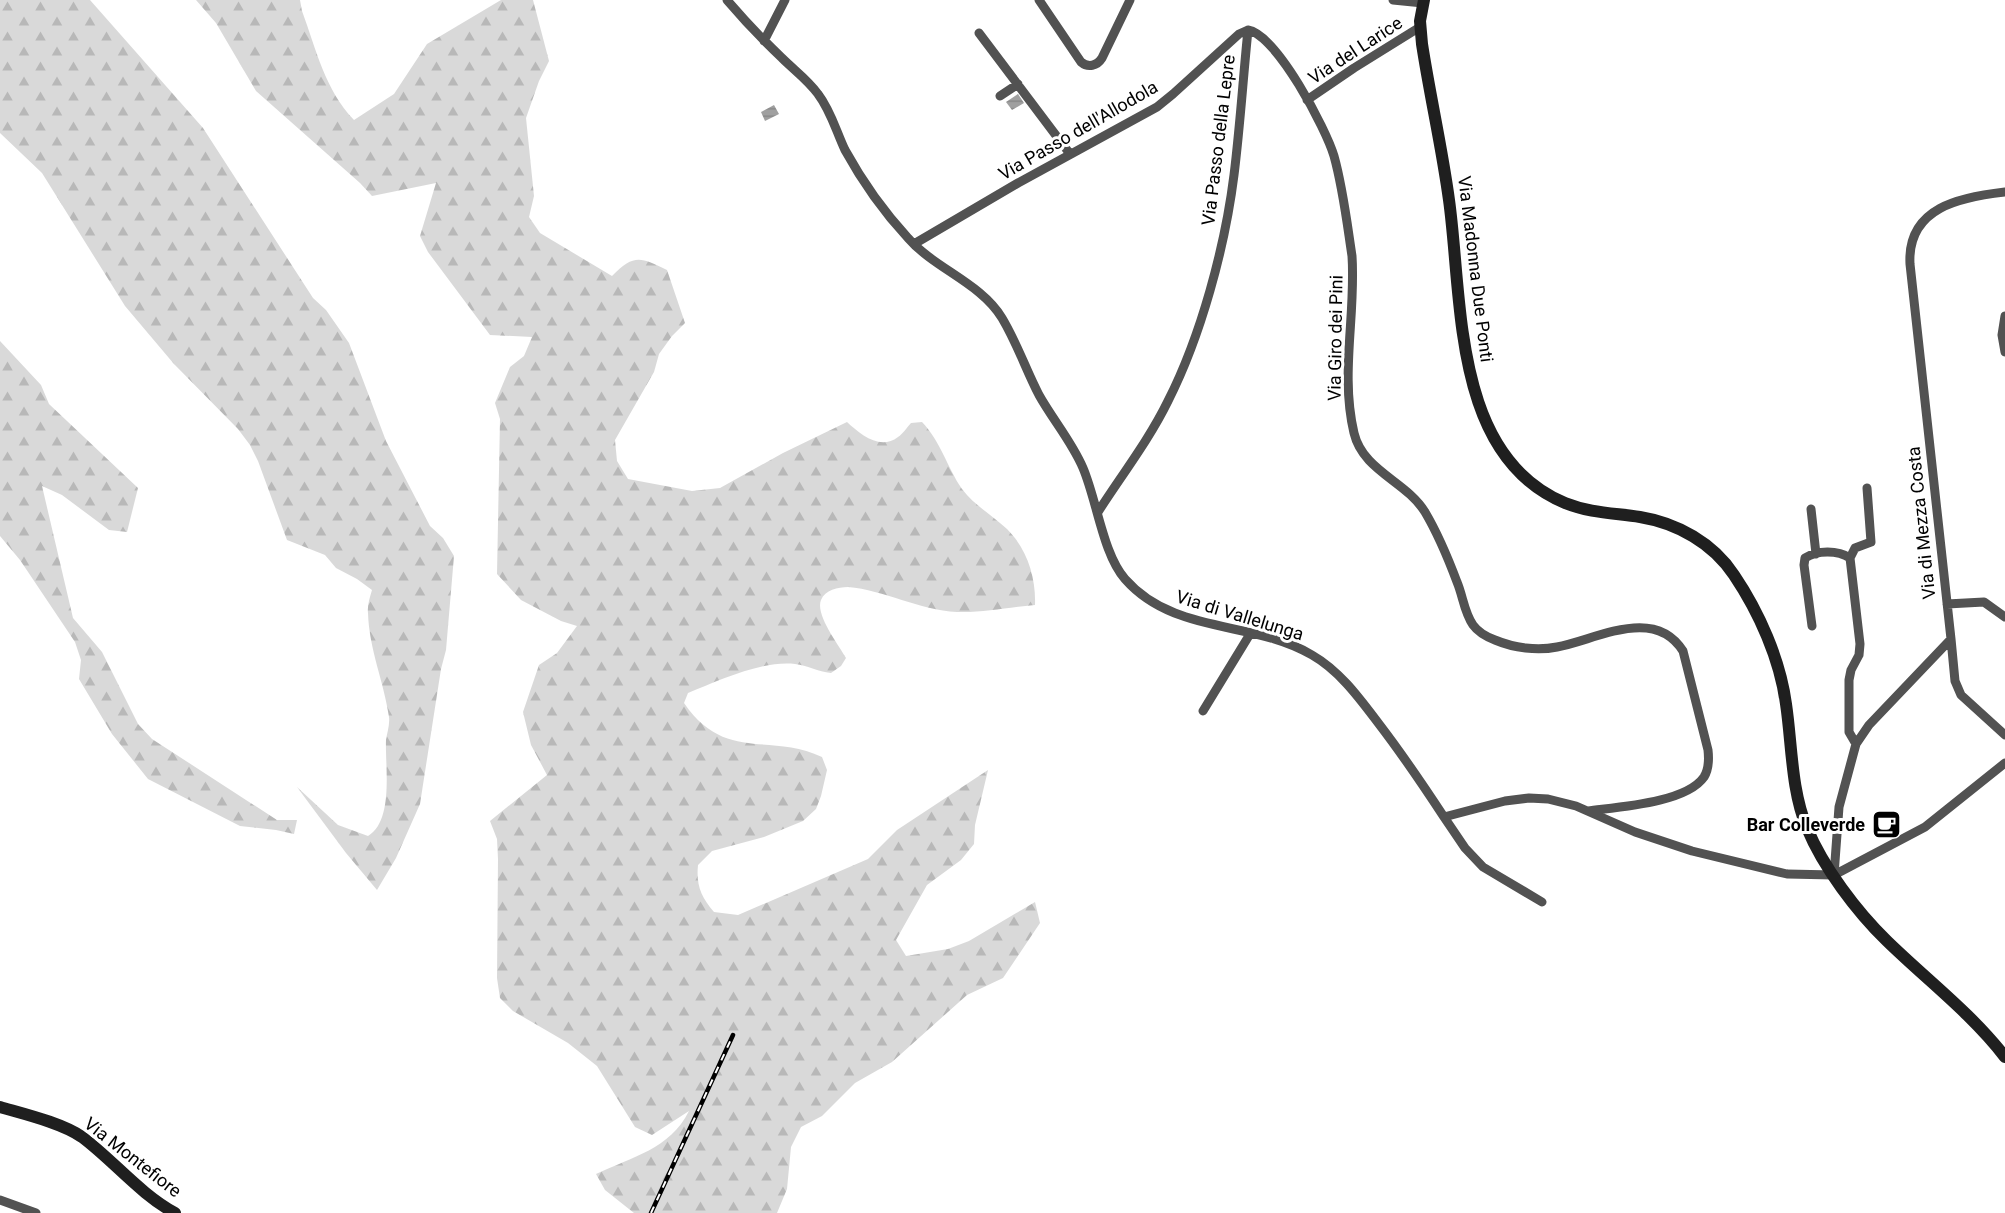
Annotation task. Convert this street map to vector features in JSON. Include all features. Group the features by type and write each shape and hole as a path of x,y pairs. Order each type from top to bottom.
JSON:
{"main road":[{"name":"Via Madonna Due Ponti","path":"1424,1 1420,27 1449,200 1464,342 1476,391 1494,438 1518,471 1550,495 1588,511 1645,518 1672,526 1699,540 1729,567 1754,611 1776,661 1786,702 1800,808 1812,840 1834,875 1881,935 1959,1006 2005,1057"},
{"name":"Via Montefiore","path":"0,1107 45,1121 81,1136 159,1203 175,1213"}],"street":[{"name":"Via di Vallelunga","path":"727,0 764,41 819,94 859,174 897,225 914,244 994,306 1040,397 1080,460 1118,570 1128,582 1163,609 1179,616 1300,649 1316,657 1336,672 1369,711 1408,764 1465,848 1483,867 1542,902"},
{"path":"764,41 785,0"},
{"path":"1039,0 1081,62 1092,65 1102,58 1130,0"},
{"path":"1393,0 1424,1"},
{"name":"Via del Larice","path":"1308,100 1420,27"},
{"name":"Via Giro dei Pini","path":"1248,30 1258,34 1278,55 1308,100 1325,131 1334,157 1353,273 1347,370 1350,412 1355,437 1366,458 1405,489 1424,510 1449,564 1472,623 1493,640 1537,649 1560,646 1622,628 1647,629 1660,633 1681,648 1708,750 1708,765 1704,777 1692,788 1674,795 1587,811"},
{"name":"Via Passo dell'Allodola","path":"914,244 1160,104 1239,34 1248,30"},
{"name":"Via Passo della Lepre","path":"1098,512 1167,404 1187,359 1199,324 1233,185 1248,30"},
{"path":"979,33 1070,154"},
{"path":"1000,96 1018,84"},
{"name":"Via di Mezza Costa","path":"2005,192 1963,198 1944,205 1922,225 1913,238 1910,251 1913,297 1955,681 1960,695 2005,735"},
{"path":"2005,316 2002,336 2005,352"},
{"path":"1856,744 1849,732 1849,680 1860,644 1850,558 1855,548 1871,542 1867,488"},
{"path":"1811,509 1815,554"},
{"path":"1812,626 1804,563 1806,556 1834,552 1850,558"},
{"path":"1947,604 1984,602 2005,617"},
{"path":"1203,711 1250,634"},
{"path":"1834,875 1839,807 1856,744 1869,725 1951,639"},
{"path":"1444,817 1489,804 1529,798 1564,802 1635,832 1692,851 1788,874 1834,875 1925,827 2005,763"},
{"path":"0,1200 36,1213"}],"green space":[{"path":"0,0 90,0 203,128 313,298 326,310 349,343 386,441 430,526 443,538 454,556 446,650 420,804 396,858 377,890 297,787 338,825 368,836 382,818 386,792 386,740 389,720 369,626 368,607 372,590 336,568 325,555 287,540 250,445 238,429 174,364 125,306 42,173 0,133"},
{"path":"196,0 300,0 328,82 354,120 394,94 427,44 501,0 533,0 549,61 526,118 534,196 529,217 540,233 612,276 626,264 638,260 650,262 667,270 685,323 659,354 654,372 615,440 617,461 628,479 692,491 720,488 783,453 847,422 864,436 877,442 884,442 900,436 911,423 922,422 939,446 962,489 1007,529 1025,554 1034,584 1035,605 957,612 929,608 861,589 836,588 823,597 820,606 824,622 846,658 841,666 831,673 795,664 755,668 688,693 684,703 700,722 716,733 732,740 803,750 822,757 827,770 816,809 803,821 764,837 712,851 698,865 700,890 714,912 738,915 868,859 897,830 988,770 975,825 974,844 961,860 927,885 896,940 906,956 948,949 969,941 1035,902 1040,923 1003,978 967,995 892,1062 855,1083 822,1116 801,1127 791,1147 787,1189 777,1213 634,1213 605,1190 596,1174 636,1157 661,1143 681,1124 689,1111 652,1135 635,1127 597,1066 568,1043 513,1011 500,998 497,978 497,839 490,821 547,775 531,745 523,712 539,665 557,653 577,626 561,621 521,600 497,574 500,419 495,403 510,367 524,356 532,337 490,335 428,252 420,236 436,183 372,196 256,91 216,23"},
{"path":"0,341 41,385 49,404 138,488 127,532 109,530 62,495 42,486 73,618 102,652 138,724 152,739 277,820 297,820 294,834 240,826 148,779 112,734 79,679 81,660 75,642 20,560 0,536"}],"shaded area":[{"path":"1018,94 1024,103 1012,110 1006,102"},
{"path":"774,105 779,114 765,121 761,112"}],"railway":[{"path":"651,1213 733,1035"}],"place":[{"name":"Bar Colleverde","path":"1886,824"}]}
